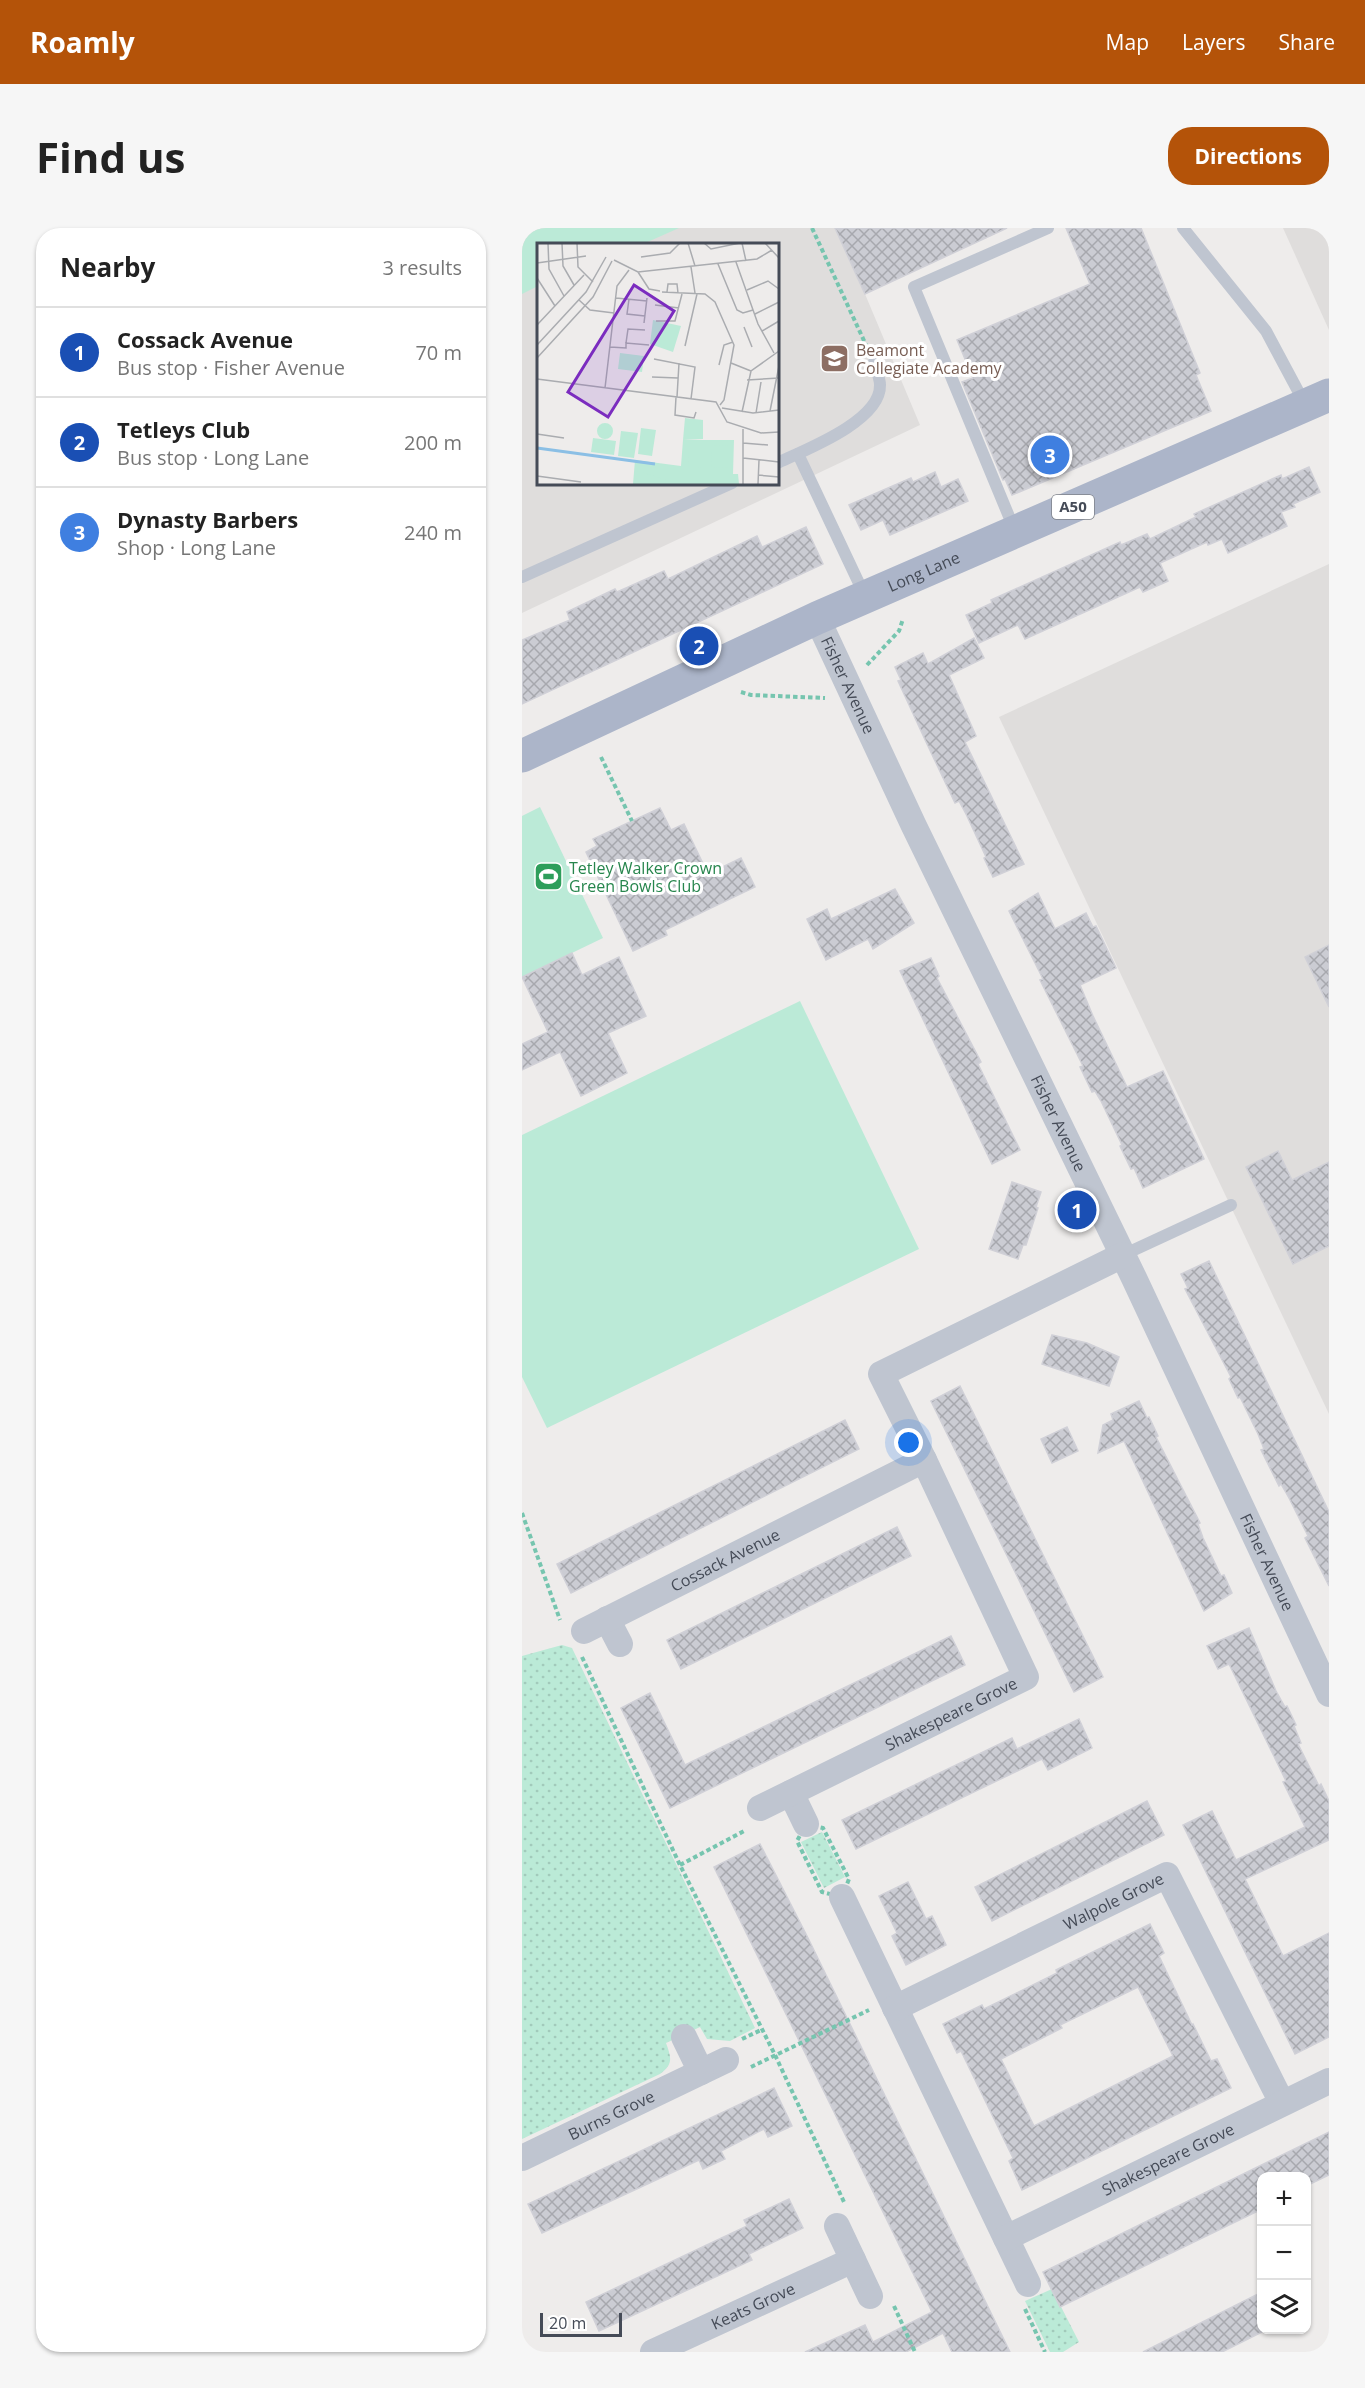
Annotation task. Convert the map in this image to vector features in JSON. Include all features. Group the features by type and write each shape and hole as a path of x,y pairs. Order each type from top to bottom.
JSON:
{"main road":[{"name":"Long Lane","path":"522,756 817,618 1317,400"}],"street":[{"name":"Fisher Avenue","path":"817,618 913,824 1123,1255 1329,1694"},
{"path":"924,1460 881,1374 1123,1255"},
{"name":"Cossack Avenue","path":"578,1634 924,1460"},
{"name":"Shakespeare Grove","path":"759,1808 1026,1677 924,1460"},
{"path":"607,1619 620,1644"},
{"path":"791,1793 806,1824"},
{"name":"Walpole Grove","path":"893,2003 1167,1875 1282,2103"},
{"path":"842,1897 1028,2284"},
{"path":"684,2037 701,2073"},
{"name":"Burns Grove","path":"522,2158 726,2060"},
{"name":"Shakespeare Grove","path":"1006,2238 1329,2081"},
{"path":"842,2217 853,2260 880,2298"},
{"name":"Keats Grove","path":"653,2352 853,2260"}],"lane":[{"path":"1015,532 914,287 1048,228"},
{"path":"1183,228 1266,331 1317,400"},
{"path":"778,463 856,423 873,406 880,386 874,362"},
{"path":"798,454 865,597"},
{"path":"522,577 730,484"},
{"path":"1123,1255 1231,1205"}],"path":[{"path":"812,228 874,362"},
{"path":"862,668 899,631 903,619"},
{"path":"741,692 761,696 832,697"},
{"path":"601,757 632,821"},
{"path":"522,1514 562,1626 578,1634 680,1865 775,2055 842,2217"},
{"path":"680,1865 756,1825 759,1808"},
{"path":"806,1824 823,1828 849,1879 842,1897 822,1892 797,1840 806,1824"},
{"path":"775,2055 893,2003"},
{"path":"1028,2284 1020,2297 1045,2352"},
{"path":"880,2298 915,2352"}],"shaded area":[{"name":"Beamont Collegiate Academy","path":"522,228 835,228 920,425 522,613"},
{"path":"1283,228 1329,228 1329,330"},
{"path":"1329,564 1329,1414 999,717"}],"green space":[{"path":"522,228 679,228 645,243 537,243 537,286 522,294"},
{"name":"Tetley Walker Crown Green Bowls Club","path":"540,807 603,938 522,977 522,816"},
{"path":"800,1001 919,1249 547,1428 522,1377 522,1135"},
{"path":"562,1645 572,1648 755,2028 730,2041 707,2039 700,2027 666,2043 670,2060 668,2067 660,2074 522,2139 522,1656"},
{"path":"822,1832 845,1877 824,1888 801,1842"},
{"path":"1052,2289 1079,2342 1063,2352 1050,2352 1025,2301"}],"building":[{"path":"835,228 1007,228 865,294"},
{"path":"1066,228 1141,228 1200,373 1196,375 1211,411 1012,495 1005,479 1003,480 962,382 973,378 957,340 1090,284"},
{"path":"1309,467 1320,492 1293,504 1295,507 1281,512 1287,526 1228,553 1222,539 1208,545 1207,542 1160,563 1168,581 1143,592 1140,587 1025,639 1018,625 979,643 966,615 992,603 991,600 1120,542 1121,545 1147,534 1150,539 1196,517 1194,514 1281,475 1282,479"},
{"path":"935,472 941,487 958,479 968,501 890,535 883,520 861,530 849,505 911,478 913,482"},
{"path":"806,527 823,564 522,704 522,640 570,620 567,612 615,589 617,592 664,571 668,579 757,536 762,547"},
{"path":"974,638 984,658 949,675 976,736 965,742 1024,864 993,877 966,814 959,801 955,803 927,744 898,681 901,680 895,667 923,653 928,664"},
{"path":"660,808 671,830 684,824 708,874 741,858 755,887 665,930 667,935 633,951 586,852 597,846 593,839"},
{"path":"895,889 914,923 873,949 868,939 826,960 807,919 827,909 831,919"},
{"path":"1038,893 1055,929 1086,913 1093,927 1096,926 1116,968 1080,985 1093,1016 1127,1087 1163,1071 1204,1159 1143,1188 1134,1168 1131,1169 1101,1101 1095,1091 1092,1092 1080,1067 1083,1066 1009,911"},
{"path":"1329,945 1329,1007 1305,957"},
{"path":"572,953 582,975 619,957 646,1016 608,1033 627,1073 581,1096 560,1052 522,1070 522,1044 548,1032 522,977"},
{"path":"931,958 939,976 937,978 981,1062 978,1064 1020,1150 992,1164 900,971"},
{"path":"1278,1151 1292,1180 1329,1162 1329,1246 1293,1264 1246,1167"},
{"path":"1012,1182 1041,1192 1026,1245 1023,1245 1018,1259 989,1249"},
{"path":"1209,1261 1329,1512 1329,1586 1305,1538 1308,1536 1289,1498 1281,1484 1279,1486 1261,1450 1264,1449 1258,1434 1229,1379 1231,1377 1185,1289 1188,1288 1181,1274"},
{"path":"1052,1335 1087,1343 1119,1357 1109,1386 1042,1364"},
{"path":"960,1386 1103,1677 1074,1692 931,1401"},
{"path":"1139,1401 1200,1523 1198,1524 1203,1538 1221,1576 1224,1575 1232,1593 1204,1611 1124,1441 1098,1453 1103,1425 1113,1420 1111,1414"},
{"path":"845,1420 859,1449 571,1593 557,1564"},
{"path":"1067,1427 1078,1451 1052,1463 1041,1439"},
{"path":"897,1527 911,1556 681,1669 667,1640"},
{"path":"1249,1628 1276,1691 1285,1707 1287,1706 1296,1725 1294,1726 1301,1743 1298,1744 1329,1801 1329,1840 1245,1879 1283,1956 1329,1933 1329,2037 1295,2054 1183,1825 1212,1811 1236,1860 1305,1827 1283,1782 1286,1781 1229,1664 1218,1669 1207,1646"},
{"path":"951,1636 965,1665 670,1808 621,1708 650,1693 685,1765"},
{"path":"1079,1719 1092,1748 1048,1770 1042,1759 856,1849 842,1820 1012,1738 1017,1749"},
{"path":"1147,1801 1164,1835 992,1921 975,1887"},
{"path":"760,1844 1010,2352 952,2352 943,2333 906,2352 805,2352 865,2325 873,2342 932,2312 714,1867"},
{"path":"908,1882 926,1919 932,1916 946,1945 906,1965 892,1936 897,1933 879,1896"},
{"path":"1150,1924 1164,1953 1159,1956 1192,2025 1211,2061 1217,2059 1231,2088 1022,2190 1009,2161 1013,2158 961,2051 957,2053 943,2024 982,2005 984,2009 1057,1973 1056,1970","holes":["1138,1987 1173,2056 1034,2126 1001,2059 1062,2028 1060,2025"]},
{"path":"774,2088 792,2126 768,2137 764,2129 721,2151 725,2159 703,2169 699,2160 542,2233 528,2204"},
{"path":"1329,2132 1329,2175 1311,2184 1311,2172 1257,2172 1257,2211 1060,2307 1043,2272"},
{"path":"789,2199 803,2228 749,2254 752,2260 599,2331 586,2302 747,2226 744,2220"},
{"path":"1257,2295 1258,2334 1222,2352 1143,2352"}],"place":[{"name":"Beamont Collegiate Academy","path":"835,359"},
{"name":"Dynasty Barbers","path":"1050,455"},
{"name":"Tetleys Club","path":"699,646"},
{"name":"Tetley Walker Crown Green Bowls Club","path":"548,877"},
{"name":"Cossack Avenue","path":"1077,1210"}]}
